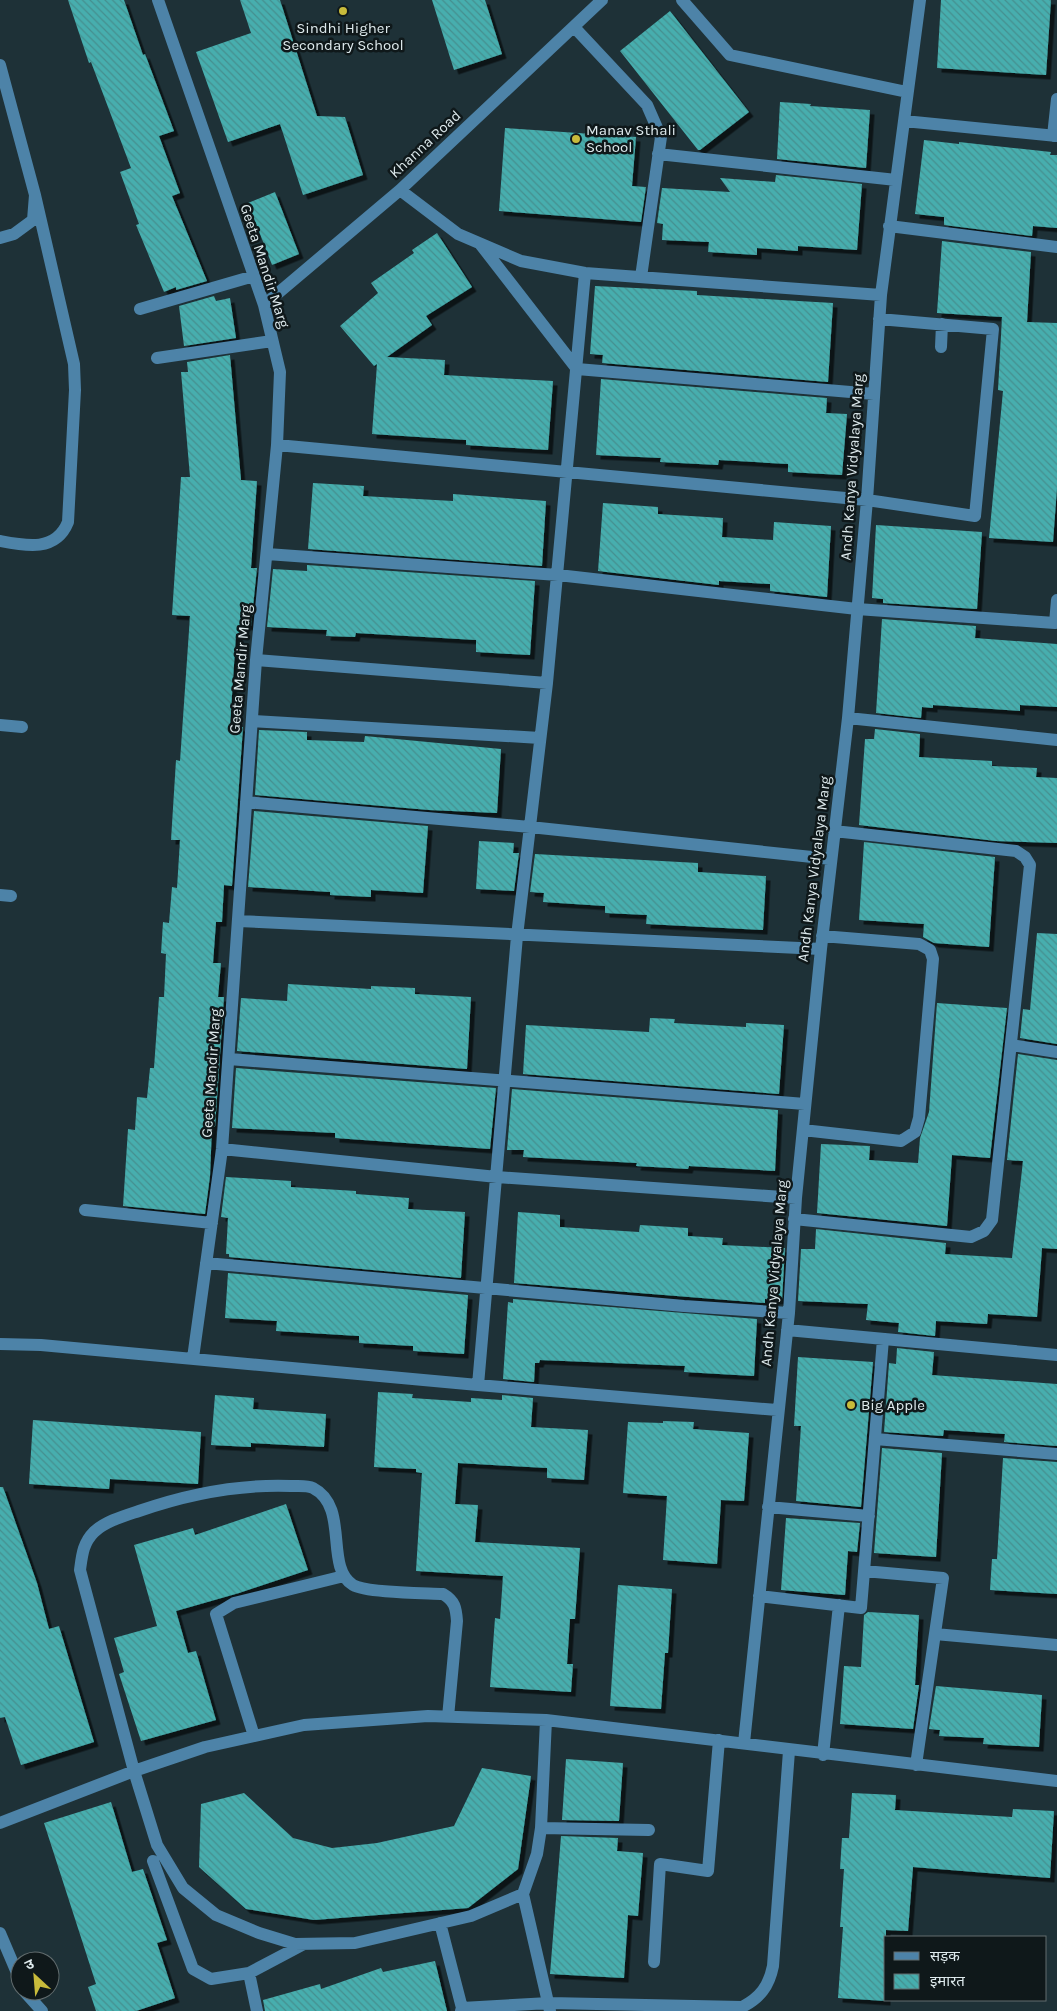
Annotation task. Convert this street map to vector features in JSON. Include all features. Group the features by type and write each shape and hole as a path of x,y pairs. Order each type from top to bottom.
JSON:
{"street":[{"name":"Geeta Mandir Marg","path":"158,0 264,306 280,372 277,445 256,660 222,1149 193,1358"},
{"name":"Khanna Road","path":"264,306 400,190 602,0"},
{"path":"682,0 730,55 908,92"},
{"name":"Andh Kanya Vidyalaya Marg","path":"744,1743 789,1312 794,1219 822,936 848,718 867,500 880,295 920,0"},
{"path":"574,27 647,104 661,137 641,277"},
{"path":"0,64 4,96 35,195 74,364 75,390 68,522 64,533 54,540 41,545 25,546 0,541"},
{"path":"904,121 1055,136 1057,99"},
{"path":"658,154 896,180"},
{"path":"400,190 458,234 522,262 585,273 880,295"},
{"path":"0,238 14,234 33,220 35,195"},
{"path":"890,226 1057,247"},
{"path":"480,244 577,368 874,394"},
{"path":"478,1385 517,936 558,575 585,273"},
{"path":"140,310 254,276"},
{"path":"277,445 867,500 975,516 993,329 879,319"},
{"path":"941,347 942,324"},
{"path":"157,358 272,341"},
{"path":"267,554 558,575 857,609 1055,623 1057,600"},
{"path":"256,660 547,682"},
{"path":"848,718 1057,740"},
{"path":"252,721 540,738"},
{"path":"0,725 22,727"},
{"path":"246,802 530,827 831,859"},
{"path":"794,1219 971,1237 984,1230 992,1220 1030,865 1025,857 1016,851 834,831"},
{"path":"238,921 517,936 821,949"},
{"path":"803,1130 901,1141 915,1132 919,1118 933,959 930,950 919,944 822,936"},
{"path":"1011,1045 1057,1052"},
{"path":"229,1059 805,1104"},
{"path":"222,1149 497,1177 796,1198"},
{"path":"85,1210 212,1222"},
{"path":"206,1263 684,1306 789,1312"},
{"path":"787,1330 1057,1355"},
{"path":"759,1596 861,1608 883,1339"},
{"path":"0,1344 41,1345 778,1410"},
{"path":"875,1439 1057,1454"},
{"path":"448,1717 458,1621 452,1600 443,1594 369,1589 353,1586 344,1576 333,1514 326,1497 312,1487 267,1485 216,1490 170,1500 118,1518 95,1531 83,1548 80,1570 134,1771 157,1844 183,1888 216,1915 258,1933 295,1944 355,1943 471,1916 523,1894"},
{"path":"768,1507 869,1516"},
{"path":"864,1571 944,1578 916,1765"},
{"path":"254,1736 216,1614 234,1603 344,1576"},
{"path":"823,1755 839,1606"},
{"path":"935,1634 1057,1645"},
{"path":"0,1823 134,1771 205,1747 304,1725 428,1716 546,1720 744,1743 823,1755 1057,1781"},
{"path":"546,1720 541,1828 537,1854 523,1894 550,2007"},
{"path":"654,1962 660,1864 708,1871 719,1740"},
{"path":"440,1923 461,2009 742,2007 755,2001 770,1982 773,1966 789,1750"},
{"path":"541,1828 649,1830"},
{"path":"153,1862 193,1969 211,1979 249,1973 304,1944"},
{"path":"0,1933 10,1956"},
{"path":"249,1973 257,2011"}],"building":[{"path":"68,0 124,0 143,55 145,54 174,131 159,136 180,193 172,196 207,281 176,290 176,287 164,292 136,225 139,224 120,172 131,168 91,62 89,63"},
{"path":"240,0 280,0 317,116 345,117 363,175 303,195 280,124 228,142 196,52 251,33"},
{"path":"432,0 485,0 502,54 454,70"},
{"path":"941,0 1051,0 1046,75 937,68"},
{"path":"670,11 749,112 700,150 698,150 620,51"},
{"path":"780,102 870,110 866,168 777,159"},
{"path":"505,128 636,137 632,186 646,187 641,222 499,211"},
{"path":"924,140 1051,152 1050,155 1057,155 1057,228 1033,226 1032,236 944,225 944,217 915,214"},
{"path":"776,175 862,184 857,250 798,246 798,251 757,248 757,255 708,252 709,242 662,240 663,224 657,223 662,188 730,192 720,178 775,182"},
{"path":"275,192 299,254 272,265 248,203"},
{"path":"437,233 472,287 426,316 432,325 387,357 445,360 444,375 553,381 548,450 466,445 466,440 372,434 377,364 374,366 340,326 378,293 371,283 414,253 412,250"},
{"path":"942,241 1031,252 1027,322 1057,323 1057,488 1053,542 989,538 1003,391 998,390 1002,317 937,313"},
{"path":"595,286 697,291 697,295 833,303 828,382 602,363 603,355 590,354"},
{"path":"214,296 216,301 230,298 236,338 184,346 179,306"},
{"path":"230,355 241,480 257,481 251,568 257,568 251,626 242,625 242,635 236,634 230,726 243,727 232,886 224,885 222,922 216,922 213,963 221,963 218,997 224,997 215,1127 212,1126 210,1176 205,1214 123,1206 128,1129 135,1130 137,1097 147,1098 150,1068 154,1068 159,997 164,997 166,954 161,953 163,922 169,923 172,887 177,888 180,840 171,840 176,760 180,761 190,616 172,615 181,477 190,477 181,372 188,372 187,362"},
{"path":"601,379 827,398 826,413 847,414 842,475 788,472 788,464 719,460 718,465 660,462 661,458 596,455"},
{"path":"313,483 364,486 363,496 453,501 453,494 546,501 542,566 308,549"},
{"path":"603,503 658,507 658,514 723,518 722,537 773,540 774,522 831,526 827,597 770,591 770,584 719,581 719,585 598,571"},
{"path":"876,525 982,532 977,609 883,603 883,599 872,598"},
{"path":"307,565 535,581 530,655 476,652 476,640 356,633 355,637 326,636 327,630 267,627 273,569 307,571"},
{"path":"882,619 976,626 975,638 1057,644 1057,707 1020,705 1020,711 933,705 933,708 922,707 921,718 876,713"},
{"path":"875,729 920,734 919,757 992,761 992,766 1037,768 1036,777 1057,778 1057,843 996,841 859,825 865,739 874,739"},
{"path":"259,730 307,732 307,740 364,742 365,736 501,749 497,813 429,810 255,795"},
{"path":"254,811 428,826 423,893 371,890 371,897 330,895 330,892 248,887"},
{"path":"479,841 514,843 513,853 519,853 514,891 476,889"},
{"path":"864,842 995,857 989,947 934,943 923,937 924,924 859,920"},
{"path":"535,854 698,863 698,872 766,876 763,930 646,924 647,915 605,913 605,906 543,902 544,893 530,892"},
{"path":"1037,933 1057,934 1057,1044 1020,1038 1023,1009 1030,1010"},
{"path":"288,984 371,989 371,986 415,988 415,994 471,997 467,1069 237,1051 241,998 287,1001"},
{"path":"937,1003 1007,1008 990,1158 952,1155 947,1226 817,1213 821,1144 870,1146 869,1160 918,1163 920,1138 929,1112"},
{"path":"650,1018 675,1019 674,1023 746,1027 746,1023 784,1025 779,1094 523,1074 526,1025 649,1032"},
{"path":"1018,1054 1057,1060 1057,1249 1042,1248 1037,1317 988,1314 987,1324 936,1321 935,1336 898,1332 899,1323 866,1320 868,1304 798,1301 801,1249 815,1249 816,1229 946,1243 945,1254 1012,1258 1023,1161 1007,1160"},
{"path":"236,1068 496,1088 490,1149 335,1138 335,1133 232,1128"},
{"path":"512,1089 778,1110 775,1171 689,1166 688,1169 636,1166 637,1163 523,1157 524,1150 507,1150"},
{"path":"226,1177 291,1181 291,1187 356,1191 356,1194 409,1198 408,1209 465,1212 461,1278 229,1257 229,1254 226,1254 228,1218 221,1217"},
{"path":"518,1212 560,1215 560,1227 639,1232 640,1225 688,1228 688,1236 723,1238 722,1245 785,1248 782,1300 765,1299 765,1303 514,1283"},
{"path":"228,1273 468,1295 464,1354 413,1351 413,1346 359,1343 359,1336 276,1331 277,1321 225,1318"},
{"path":"513,1299 757,1319 754,1376 684,1372 685,1366 540,1360 539,1363 535,1363 534,1382 503,1379 508,1302 513,1303"},
{"path":"897,1348 934,1352 932,1375 1057,1384 1057,1446 1004,1442 1005,1434 944,1430 943,1436 884,1432 889,1363 896,1364"},
{"path":"798,1357 873,1362 861,1507 796,1501 801,1426 794,1426"},
{"path":"378,1392 413,1394 412,1398 471,1402 471,1398 502,1400 502,1395 533,1398 531,1427 588,1430 584,1480 547,1478 547,1468 458,1463 455,1504 478,1505 475,1542 580,1548 575,1619 570,1619 567,1664 573,1664 571,1692 490,1687 495,1618 500,1619 503,1576 416,1571 422,1473 416,1472 416,1469 374,1467"},
{"path":"215,1395 254,1398 253,1409 326,1414 324,1447 251,1443 251,1447 211,1445"},
{"path":"33,1420 201,1432 198,1484 110,1479 109,1489 29,1484"},
{"path":"663,1421 694,1422 693,1429 749,1433 744,1501 721,1500 717,1564 663,1560 667,1496 623,1493 628,1422 663,1423"},
{"path":"882,1448 942,1453 936,1557 874,1553"},
{"path":"1003,1458 1057,1462 1057,1594 990,1590 992,1559 997,1559"},
{"path":"0,1487 3,1487 37,1583 49,1629 59,1626 94,1742 21,1765 5,1717 0,1718"},
{"path":"286,1504 308,1570 176,1611 188,1653 196,1651 216,1720 141,1741 119,1674 124,1672 114,1638 157,1626 134,1545 193,1528 195,1535"},
{"path":"786,1518 860,1523 857,1552 848,1551 845,1595 781,1590"},
{"path":"618,1585 672,1589 668,1653 665,1653 661,1709 610,1706"},
{"path":"868,1612 919,1615 915,1685 919,1685 913,1729 840,1724 844,1666 861,1667 864,1615"},
{"path":"936,1686 1042,1695 1039,1747 983,1744 984,1738 939,1736 940,1730 929,1729"},
{"path":"566,1759 623,1763 619,1821 562,1820"},
{"path":"482,1768 531,1776 518,1869 468,1908 314,1920 246,1909 199,1867 201,1804 244,1793 293,1838 332,1848 377,1843 454,1826"},
{"path":"852,1793 896,1795 895,1810 1012,1817 1013,1809 1054,1811 1050,1878 913,1867 908,1931 886,1930 886,1936 884,1936 884,2001 838,1998 843,1927 840,1927 844,1869 840,1869 842,1838 849,1838"},
{"path":"111,1802 132,1872 143,1869 167,1940 157,1943 175,1998 136,2011 96,2011 88,1987 96,1984 44,1823"},
{"path":"561,1836 618,1838 617,1851 643,1853 638,1916 628,1915 624,1978 550,1974"},
{"path":"435,1961 447,2011 265,2011 263,2000 320,1984 321,1989 381,1968 383,1972"}],"place":[{"name":"Sindhi Higher Secondary School","path":"343,11"},
{"name":"Manav Sthali School","path":"576,139"},
{"name":"Big Apple","path":"851,1405"}]}
